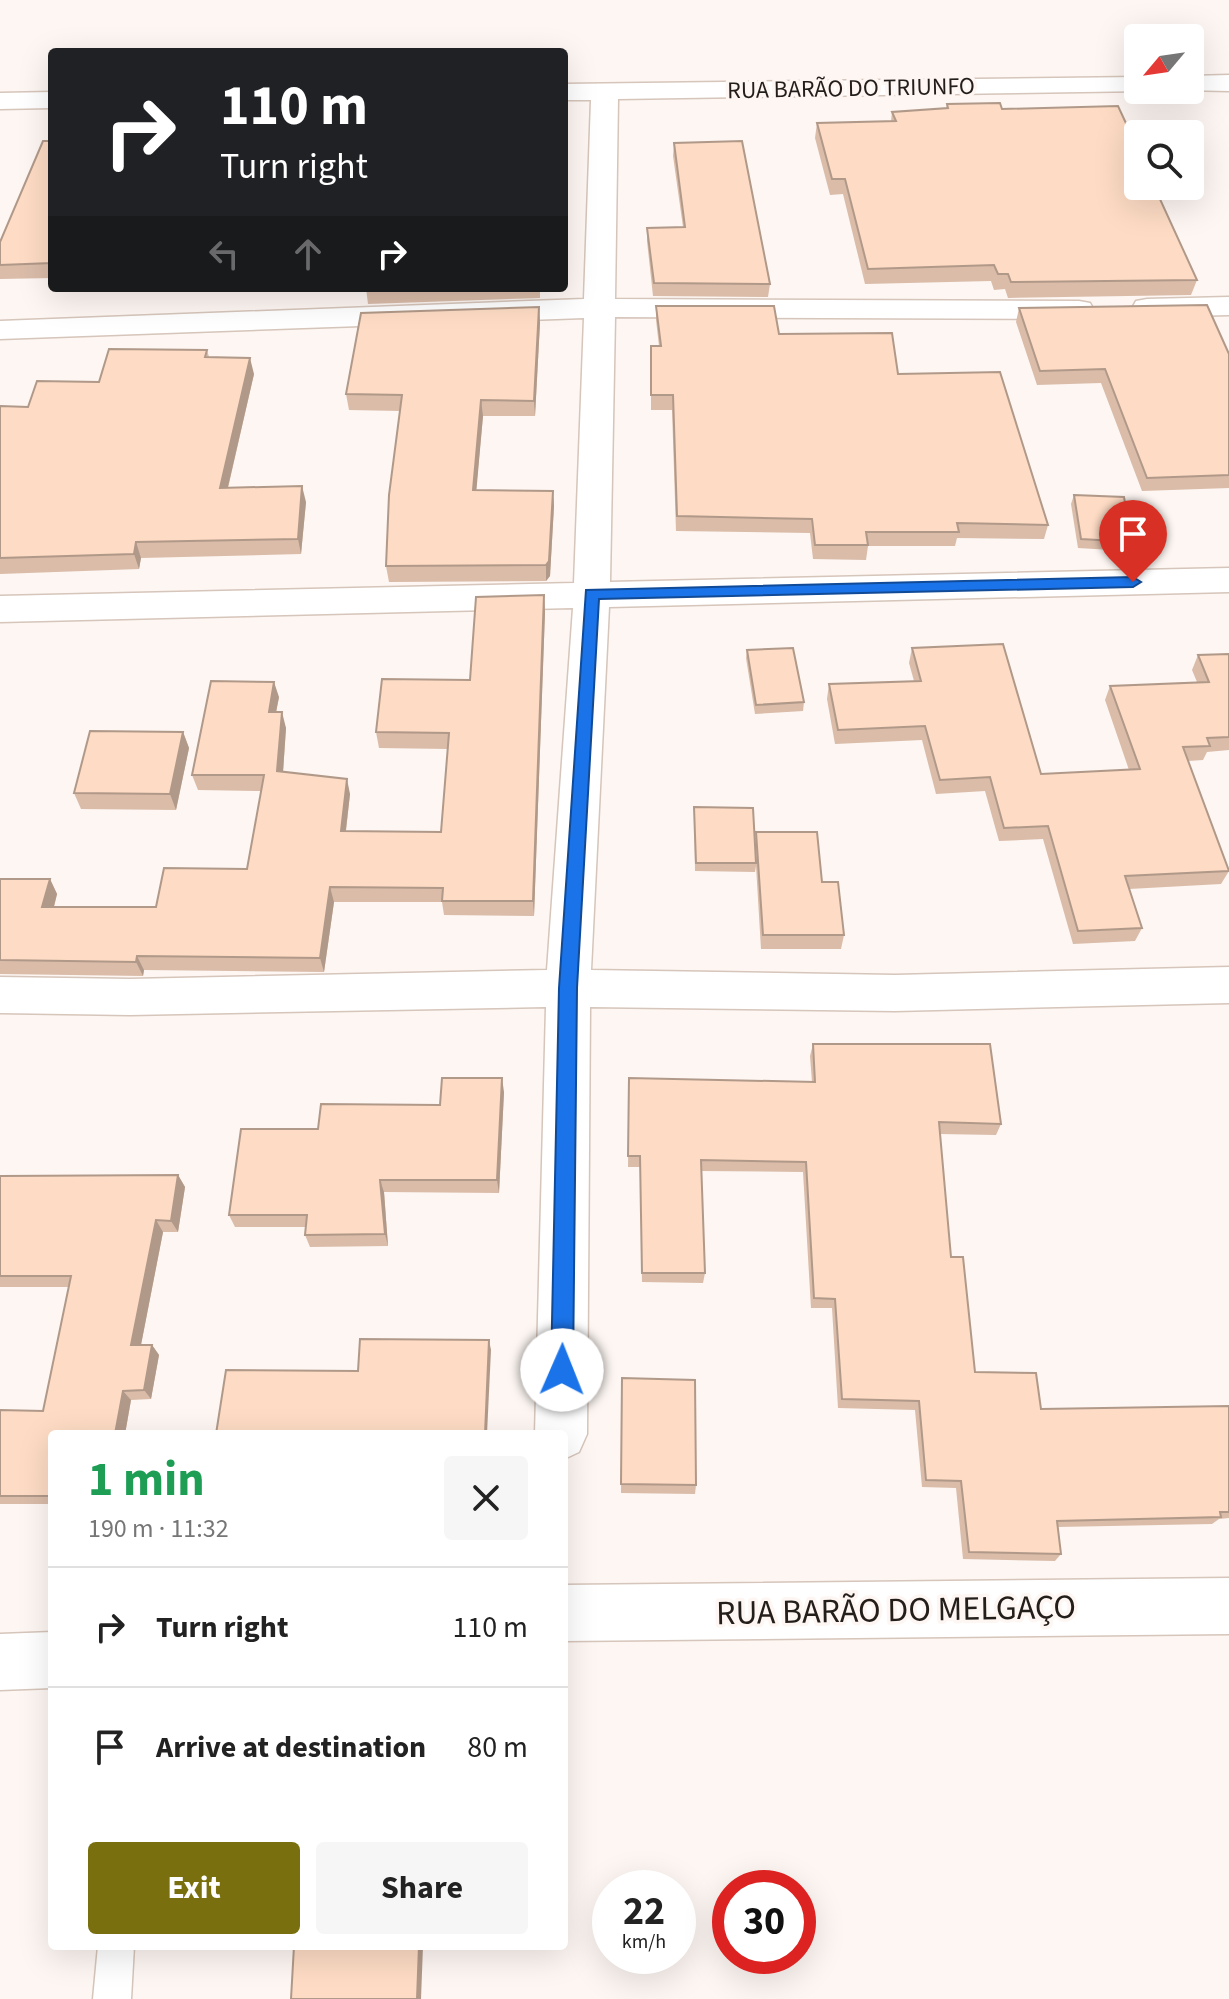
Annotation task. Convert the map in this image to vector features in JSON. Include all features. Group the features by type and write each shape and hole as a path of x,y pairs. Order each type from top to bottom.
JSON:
{"street":[{"path":"1204,84 1229,83"},
{"name":"RUA BARÃO DO TRIUNFO","path":"568,92 1124,85"},
{"path":"561,1430 568,988 592,594 605,92"},
{"path":"0,132 7,101 48,100"},
{"path":"0,330 598,308 1114,309 1229,306"},
{"path":"0,609 1229,580"},
{"path":"0,995 130,997 568,988 895,993 1229,985"},
{"name":"RUA BARÃO DO MELGAÇO","path":"568,1613 1229,1606"},
{"path":"0,1662 48,1660"}],"lane":[{"path":"112,1999 116,1950"}],"building":[{"path":"1000,103 1002,109 1118,106 1125,120 1124,200 1160,200 1197,280 1011,282 1008,274 998,274 994,265 868,269 845,179 832,179 817,123 896,121 892,112 948,108 947,104"},
{"path":"43,141 48,141 48,263 0,265 0,242"},
{"path":"742,141 770,284 654,283 647,228 685,227 674,143"},
{"path":"1207,305 1229,354 1229,475 1147,478 1105,369 1040,371 1019,308"},
{"path":"656,306 774,306 779,334 892,333 898,374 1000,372 1048,525 957,523 959,532 866,532 868,545 815,545 812,519 677,516 673,395 651,395 651,346 661,346"},
{"path":"539,307 534,401 481,400 473,490 553,491 549,561 546,565 386,566 389,495 402,395 346,394 361,313"},
{"path":"109,349 207,350 205,357 250,358 220,488 302,486 298,539 136,542 134,554 0,558 0,406 28,407 37,381 99,382"},
{"path":"1074,495 1124,497 1132,542 1081,539"},
{"path":"544,595 533,901 442,901 443,888 330,887 320,958 137,956 136,962 0,960 0,879 50,879 42,907 156,907 164,868 247,869 264,775 192,775 211,681 274,682 269,712 282,712 277,771 347,779 341,831 441,832 449,733 376,732 382,679 470,680 476,597"},
{"path":"1003,644 1041,774 1140,769 1110,686 1209,682 1198,655 1229,654 1229,737 1207,738 1210,746 1183,747 1229,871 1125,876 1142,928 1078,931 1048,826 1004,828 990,777 940,780 925,726 838,730 829,684 921,681 912,648"},
{"path":"793,648 804,702 756,705 747,650"},
{"path":"90,731 183,732 170,794 74,793"},
{"path":"694,807 753,808 756,863 696,863"},
{"path":"756,832 817,832 822,882 838,882 844,935 763,935"},
{"path":"813,1044 990,1044 1001,1124 939,1122 951,1257 963,1257 975,1372 1036,1373 1041,1409 1229,1406 1229,1512 1220,1512 1221,1517 1057,1521 1061,1554 969,1552 961,1481 926,1480 919,1401 842,1399 835,1299 814,1298 806,1162 701,1160 705,1273 642,1273 640,1156 628,1156 629,1078 815,1082"},
{"path":"442,1078 502,1078 497,1180 380,1180 385,1234 305,1235 307,1215 229,1215 241,1129 318,1129 321,1104 440,1105"},
{"path":"178,1175 171,1221 156,1220 131,1345 152,1345 144,1390 123,1391 116,1430 48,1430 48,1496 0,1496 0,1410 43,1411 71,1276 0,1276 0,1176"},
{"path":"360,1339 489,1340 485,1430 217,1430 226,1370 358,1371"},
{"path":"622,1378 695,1380 696,1485 621,1484"},
{"path":"294,1950 419,1950 417,1999 291,1999"}],"route":[{"path":"562,1370 568,988 592,594 1133,582"}]}
